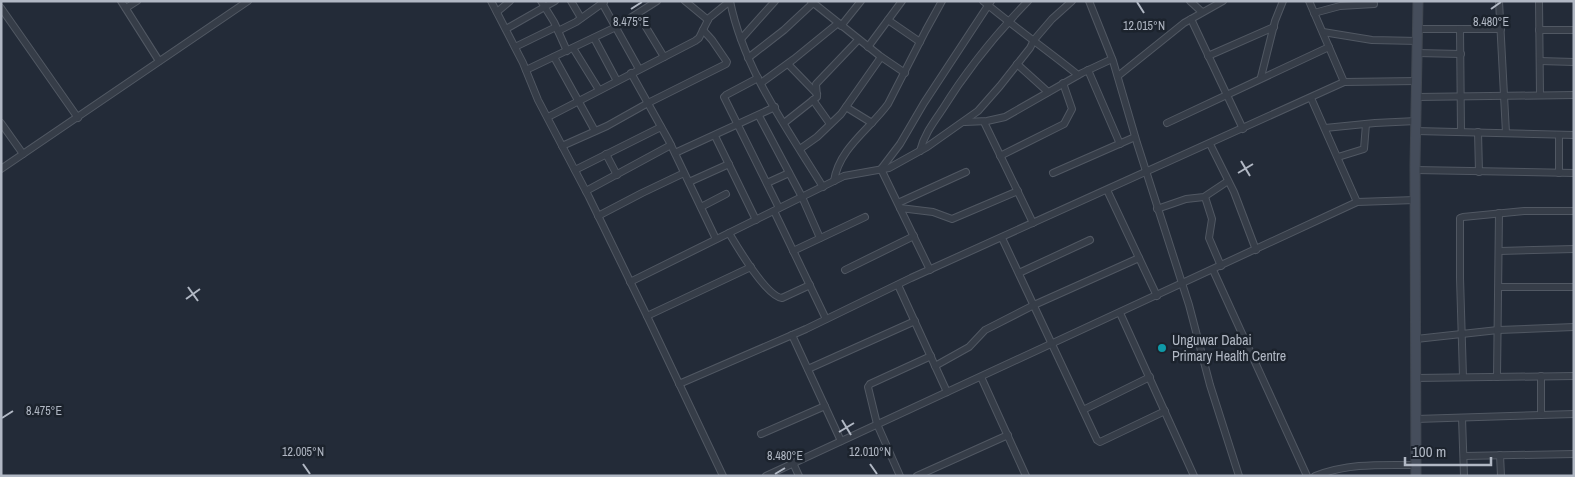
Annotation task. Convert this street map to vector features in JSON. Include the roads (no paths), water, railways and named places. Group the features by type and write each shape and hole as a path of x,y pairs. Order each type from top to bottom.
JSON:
{"street":[{"path":"121,1 159,61"},
{"path":"126,8 137,1"},
{"path":"1,169 248,1"},
{"path":"491,1 586,191 723,476"},
{"path":"497,12 510,1"},
{"path":"540,1 570,49 599,90"},
{"path":"506,29 556,1"},
{"path":"571,1 581,18"},
{"path":"526,70 616,28 658,1"},
{"path":"685,1 708,20"},
{"path":"548,118 695,41 699,38 708,20 730,1 740,39 759,81 823,187"},
{"path":"740,39 775,1"},
{"path":"826,319 793,251 767,183 724,96 759,81 788,64 839,25 861,1"},
{"path":"834,181 840,161 888,104 942,1"},
{"path":"920,151 925,136 945,104 1008,22 1028,1"},
{"path":"630,282 844,176 889,168 920,151 978,111 1017,64 1034,40 1052,19 1072,1"},
{"path":"1089,1 1118,76 1239,476"},
{"path":"1190,1 1202,12"},
{"path":"1118,76 1190,19 1223,1"},
{"path":"1261,77 1283,1"},
{"path":"1309,1 1344,82"},
{"path":"1416,476 1415,170 1418,1"},
{"path":"1499,1 1506,133"},
{"path":"1539,1 1540,95"},
{"path":"515,47 581,18 603,2 639,69"},
{"path":"868,47 900,2"},
{"path":"748,58 815,3 858,40 905,73"},
{"path":"881,169 900,144 987,3 1008,22 1078,75"},
{"path":"1314,13 1340,6 1374,4"},
{"path":"1,8 78,118"},
{"path":"638,14 664,57"},
{"path":"1190,19 1243,129"},
{"path":"888,20 920,42"},
{"path":"1208,56 1274,27"},
{"path":"1418,29 1500,29"},
{"path":"1460,29 1461,132"},
{"path":"562,146 596,131 726,64 727,62 719,50 703,30"},
{"path":"1539,30 1574,30"},
{"path":"1323,32 1372,40 1418,41"},
{"path":"594,38 617,81"},
{"path":"784,123 815,97 816,84 858,40"},
{"path":"1167,122 1329,47"},
{"path":"1417,53 1461,54"},
{"path":"554,57 596,131"},
{"path":"800,149 830,124 846,107 881,57"},
{"path":"964,122 984,122 1005,117 1063,83 1112,59"},
{"path":"1540,61 1574,62"},
{"path":"788,64 815,97 830,124"},
{"path":"1017,64 1048,92"},
{"path":"1088,70 1120,144"},
{"path":"631,73 671,145 716,240"},
{"path":"680,384 792,335 930,270 1344,82 1417,81"},
{"path":"1000,156 1064,124 1072,109 1063,83"},
{"path":"1417,97 1574,95"},
{"path":"1311,98 1358,202"},
{"path":"846,107 872,123"},
{"path":"675,153 775,108"},
{"path":"759,116 802,197 820,238"},
{"path":"1,122 24,154"},
{"path":"984,122 1033,223"},
{"path":"1325,128 1366,124 1416,126 1461,132 1574,135"},
{"path":"1338,157 1364,149 1366,124"},
{"path":"575,170 661,127"},
{"path":"1478,132 1479,172"},
{"path":"1559,135 1559,173"},
{"path":"715,136 756,220"},
{"path":"1053,173 1135,137"},
{"path":"1210,144 1228,181 1256,250"},
{"path":"586,191 671,145"},
{"path":"606,154 617,175"},
{"path":"689,182 729,164"},
{"path":"881,169 930,270"},
{"path":"1415,170 1574,173"},
{"path":"899,206 966,172"},
{"path":"598,216 684,173"},
{"path":"767,183 789,173"},
{"path":"1157,209 1186,199 1206,196 1228,181"},
{"path":"1107,190 1157,296"},
{"path":"899,206 933,212 952,219 1018,191"},
{"path":"701,207 726,194"},
{"path":"1206,196 1212,219 1209,238 1222,266"},
{"path":"766,476 1358,202 1415,200"},
{"path":"1464,377 1460,278 1460,218 1463,216 1499,213 1574,212"},
{"path":"1497,377 1500,287 1499,213"},
{"path":"793,251 865,217"},
{"path":"729,233 751,267 773,294 782,298 810,285"},
{"path":"846,270 914,236"},
{"path":"1002,238 1094,435 1100,442 1165,411"},
{"path":"1019,273 1090,240"},
{"path":"1500,251 1574,249"},
{"path":"935,366 969,347 985,330 1034,305 1139,258"},
{"path":"647,316 751,267"},
{"path":"1213,270 1307,476"},
{"path":"898,285 948,392"},
{"path":"1500,287 1574,287"},
{"path":"1120,312 1194,476"},
{"path":"808,369 915,321"},
{"path":"1416,339 1498,330 1574,327"},
{"path":"792,335 841,441"},
{"path":"900,476 877,424 868,391 870,384 931,356"},
{"path":"981,376 1026,476"},
{"path":"1540,376 1541,415"},
{"path":"1416,378 1574,376"},
{"path":"1083,410 1150,377"},
{"path":"761,434 825,406"},
{"path":"1416,419 1574,414"},
{"path":"1462,418 1464,476"},
{"path":"917,476 1008,435"},
{"path":"1464,456 1574,454"},
{"path":"1500,455 1501,476"},
{"path":"793,463 799,476"},
{"path":"1315,476 1335,468 1371,465 1416,465"}],"place":[{"name":"Unguwar Dabai Primary Health Centre","path":"1162,348"}]}
